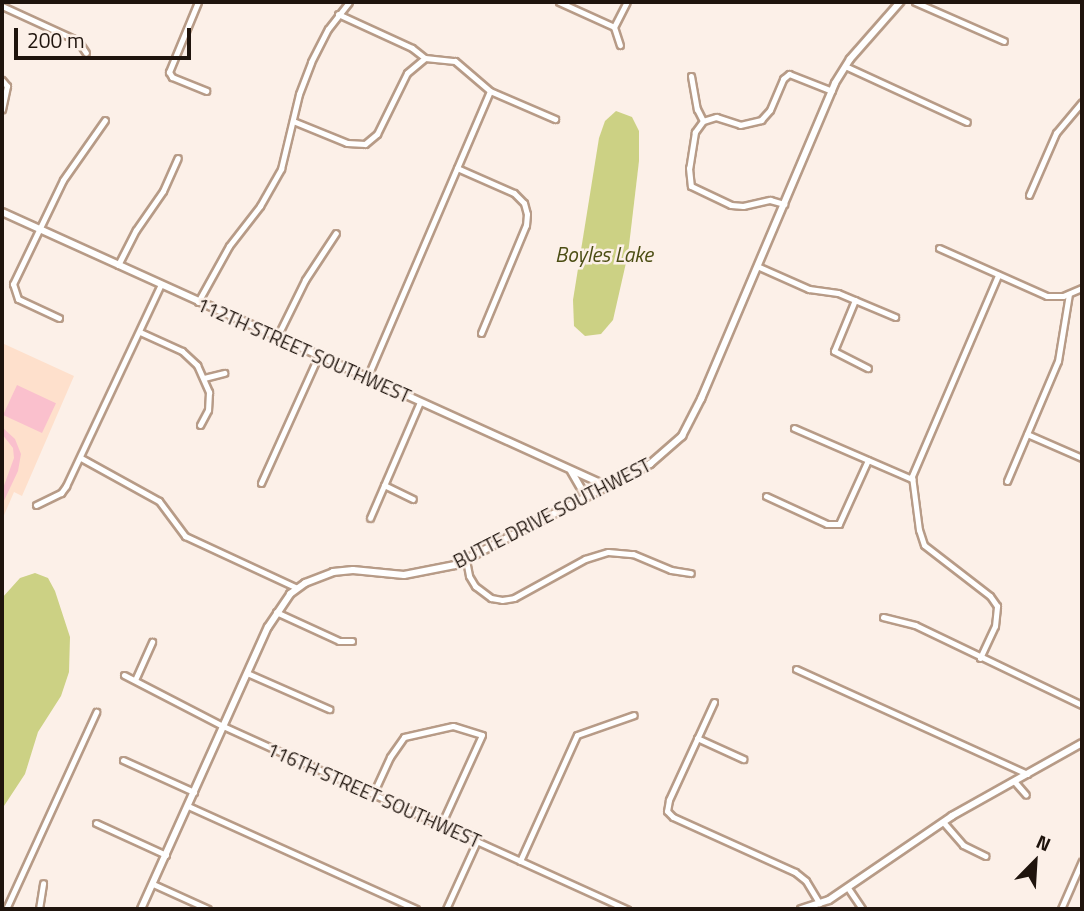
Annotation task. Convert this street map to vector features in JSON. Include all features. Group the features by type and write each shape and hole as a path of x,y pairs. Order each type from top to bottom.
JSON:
{"street":[{"path":"198,2 170,68 170,74 206,91"},
{"path":"198,302 229,246 260,206 281,169 311,62 338,14 349,2"},
{"path":"559,2 614,27"},
{"path":"620,45 614,27 627,2"},
{"name":"BUTTE DRIVE SOUTHWEST","path":"141,909 276,612 297,588 333,572 416,574 466,559 650,464 687,429 832,91 845,66 900,2"},
{"path":"915,2 1004,41"},
{"path":"2,6 78,41 86,53"},
{"path":"338,14 412,48 425,58 455,61 490,91 555,119"},
{"path":"293,121 360,146 374,138 407,73 425,58"},
{"path":"845,66 967,122"},
{"path":"784,204 770,200 737,206 691,186 688,178 695,132 703,121 716,117 740,125 761,120 770,110 783,79 789,74 832,91"},
{"path":"691,76 697,109 703,121"},
{"path":"2,80 7,86 2,109"},
{"path":"367,379 490,91"},
{"path":"1029,195 1056,133 1082,102"},
{"path":"59,318 19,299 13,289 38,229 71,166 106,120"},
{"path":"118,265 136,230 163,191 178,158"},
{"path":"457,168 514,193 524,203 527,214 526,225 481,333"},
{"name":"112TH STREET SOUTHWEST","path":"2,212 607,486"},
{"path":"277,337 305,279 336,233"},
{"path":"939,248 1047,296 1069,294 1082,288"},
{"path":"757,266 809,289 834,292 895,317"},
{"path":"980,657 995,626 997,607 990,596 926,548 919,530 912,479 998,275"},
{"path":"36,506 61,493 81,458 160,284"},
{"path":"1007,481 1058,362 1069,294"},
{"path":"855,300 834,349 838,355 868,368"},
{"path":"140,332 182,351 197,365 209,391 208,410 200,425"},
{"path":"261,483 318,356"},
{"path":"204,378 224,373"},
{"path":"370,518 420,402"},
{"path":"794,428 912,479"},
{"path":"1027,434 1082,458"},
{"path":"81,458 159,500 185,536 297,588"},
{"path":"765,496 836,525 843,519 868,460"},
{"path":"570,469 586,497"},
{"path":"384,485 413,499"},
{"path":"466,559 467,570 475,586 491,598 502,600 514,598 585,559 608,552 633,554 671,570 691,573"},
{"path":"276,612 339,641 352,641"},
{"path":"883,617 915,625 1082,705"},
{"path":"135,680 152,642"},
{"path":"796,669 1027,774"},
{"path":"247,673 328,709"},
{"name":"116TH STREET SOUTHWEST","path":"124,675 223,726 626,909"},
{"path":"714,702 669,800 667,811 673,817 795,872 806,881 819,903"},
{"path":"6,909 96,712"},
{"path":"520,861 577,735 634,715"},
{"path":"373,794 390,757 404,737 453,726 482,735 441,825"},
{"path":"697,738 743,759"},
{"path":"801,909 848,888 944,823 1082,743"},
{"path":"123,760 194,792"},
{"path":"1014,782 1026,795"},
{"path":"188,806 416,909"},
{"path":"96,823 166,855"},
{"path":"944,823 963,845 986,856"},
{"path":"446,909 477,841"},
{"path":"1061,909 1082,861"},
{"path":"39,909 43,883"},
{"path":"153,884 208,909"},
{"path":"848,888 862,909"}],"shaded area":[{"path":"2,343 74,376 22,496 14,492 2,520"},
{"path":"17,385 56,403 42,433 3,415"},
{"path":"2,427 15,439 21,454 18,471 2,505 2,491 14,458 13,448 2,434"}],"water":[{"name":"Boyles Lake","path":"616,111 632,117 639,131 639,161 628,254 613,320 601,334 585,336 574,326 573,300 599,138 605,121"},
{"path":"35,573 48,578 55,591 70,637 69,672 61,696 38,732 25,774 2,809 2,598 20,578"}]}
